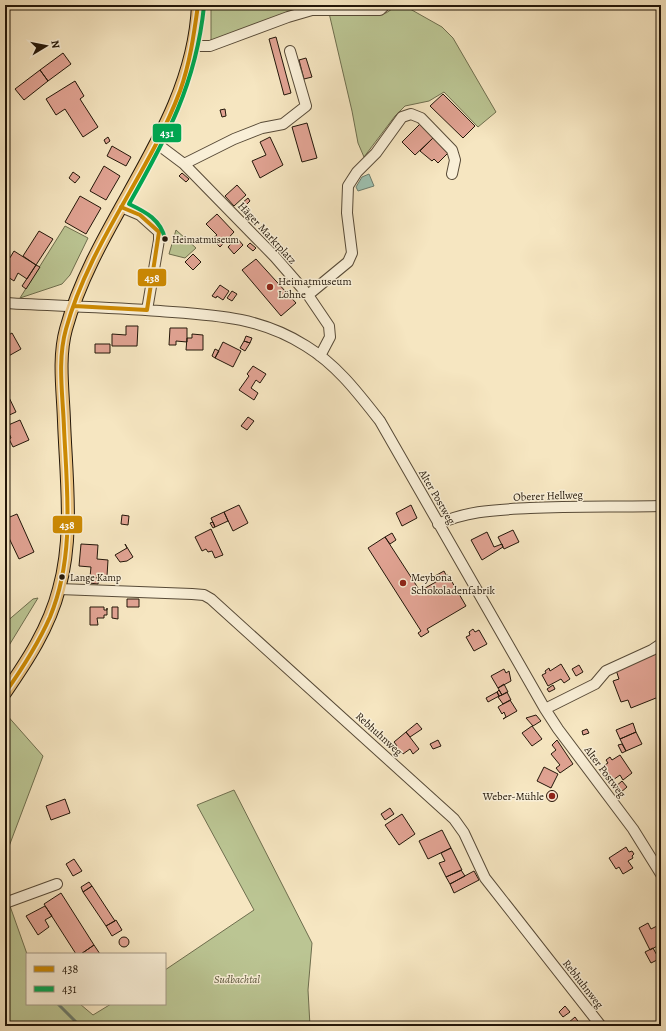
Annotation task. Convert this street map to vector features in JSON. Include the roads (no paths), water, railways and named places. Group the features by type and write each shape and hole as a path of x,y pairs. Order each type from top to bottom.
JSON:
{"main road":[{"path":"7,686 40,639 59,589 64,565 67,509 62,361 66,330 82,284 174,106 186,75 194,46 197,28 198,5"}],"street":[{"path":"194,46 210,46 288,17 312,10 380,10 385,5"},
{"path":"184,164 255,130 282,124 306,106 290,51"},
{"path":"308,295 348,262 352,253 347,213 348,186 357,172 376,153 402,117 411,114 421,118 452,150 455,160 452,174"},
{"name":"Häger Marktplatz","path":"156,143 184,164 275,257 308,295 329,326 330,337 320,356"},
{"path":"121,207 140,215 159,232 148,310"},
{"name":"Alter Postweg","path":"5,304 74,306 230,316 267,326 287,335 320,356 346,378 380,421 545,709 633,830 661,874"},
{"name":"Oberer Hellweg","path":"438,524 478,511 546,507 661,506"},
{"name":"Rebhuhnweg","path":"59,589 192,594 204,595 212,599 454,819 464,834 485,878 601,1026"},
{"path":"545,709 595,684 606,671 652,650 661,644"},
{"path":"5,903 57,884"}],"waterway":[{"path":"59,1005 80,1026"}],"place":[{"name":"Heimatmuseum","path":"165,239"},
{"name":"Heimatmuseum Löhne","path":"270,287"},
{"name":"Lange Kamp","path":"62,577"},
{"name":"Meybona Schokoladenfabrik","path":"403,583"},
{"name":"Weber-Mühle","path":"552,796"}],"park label":[{"name":"Sudbachtal","path":"237,979"}]}
